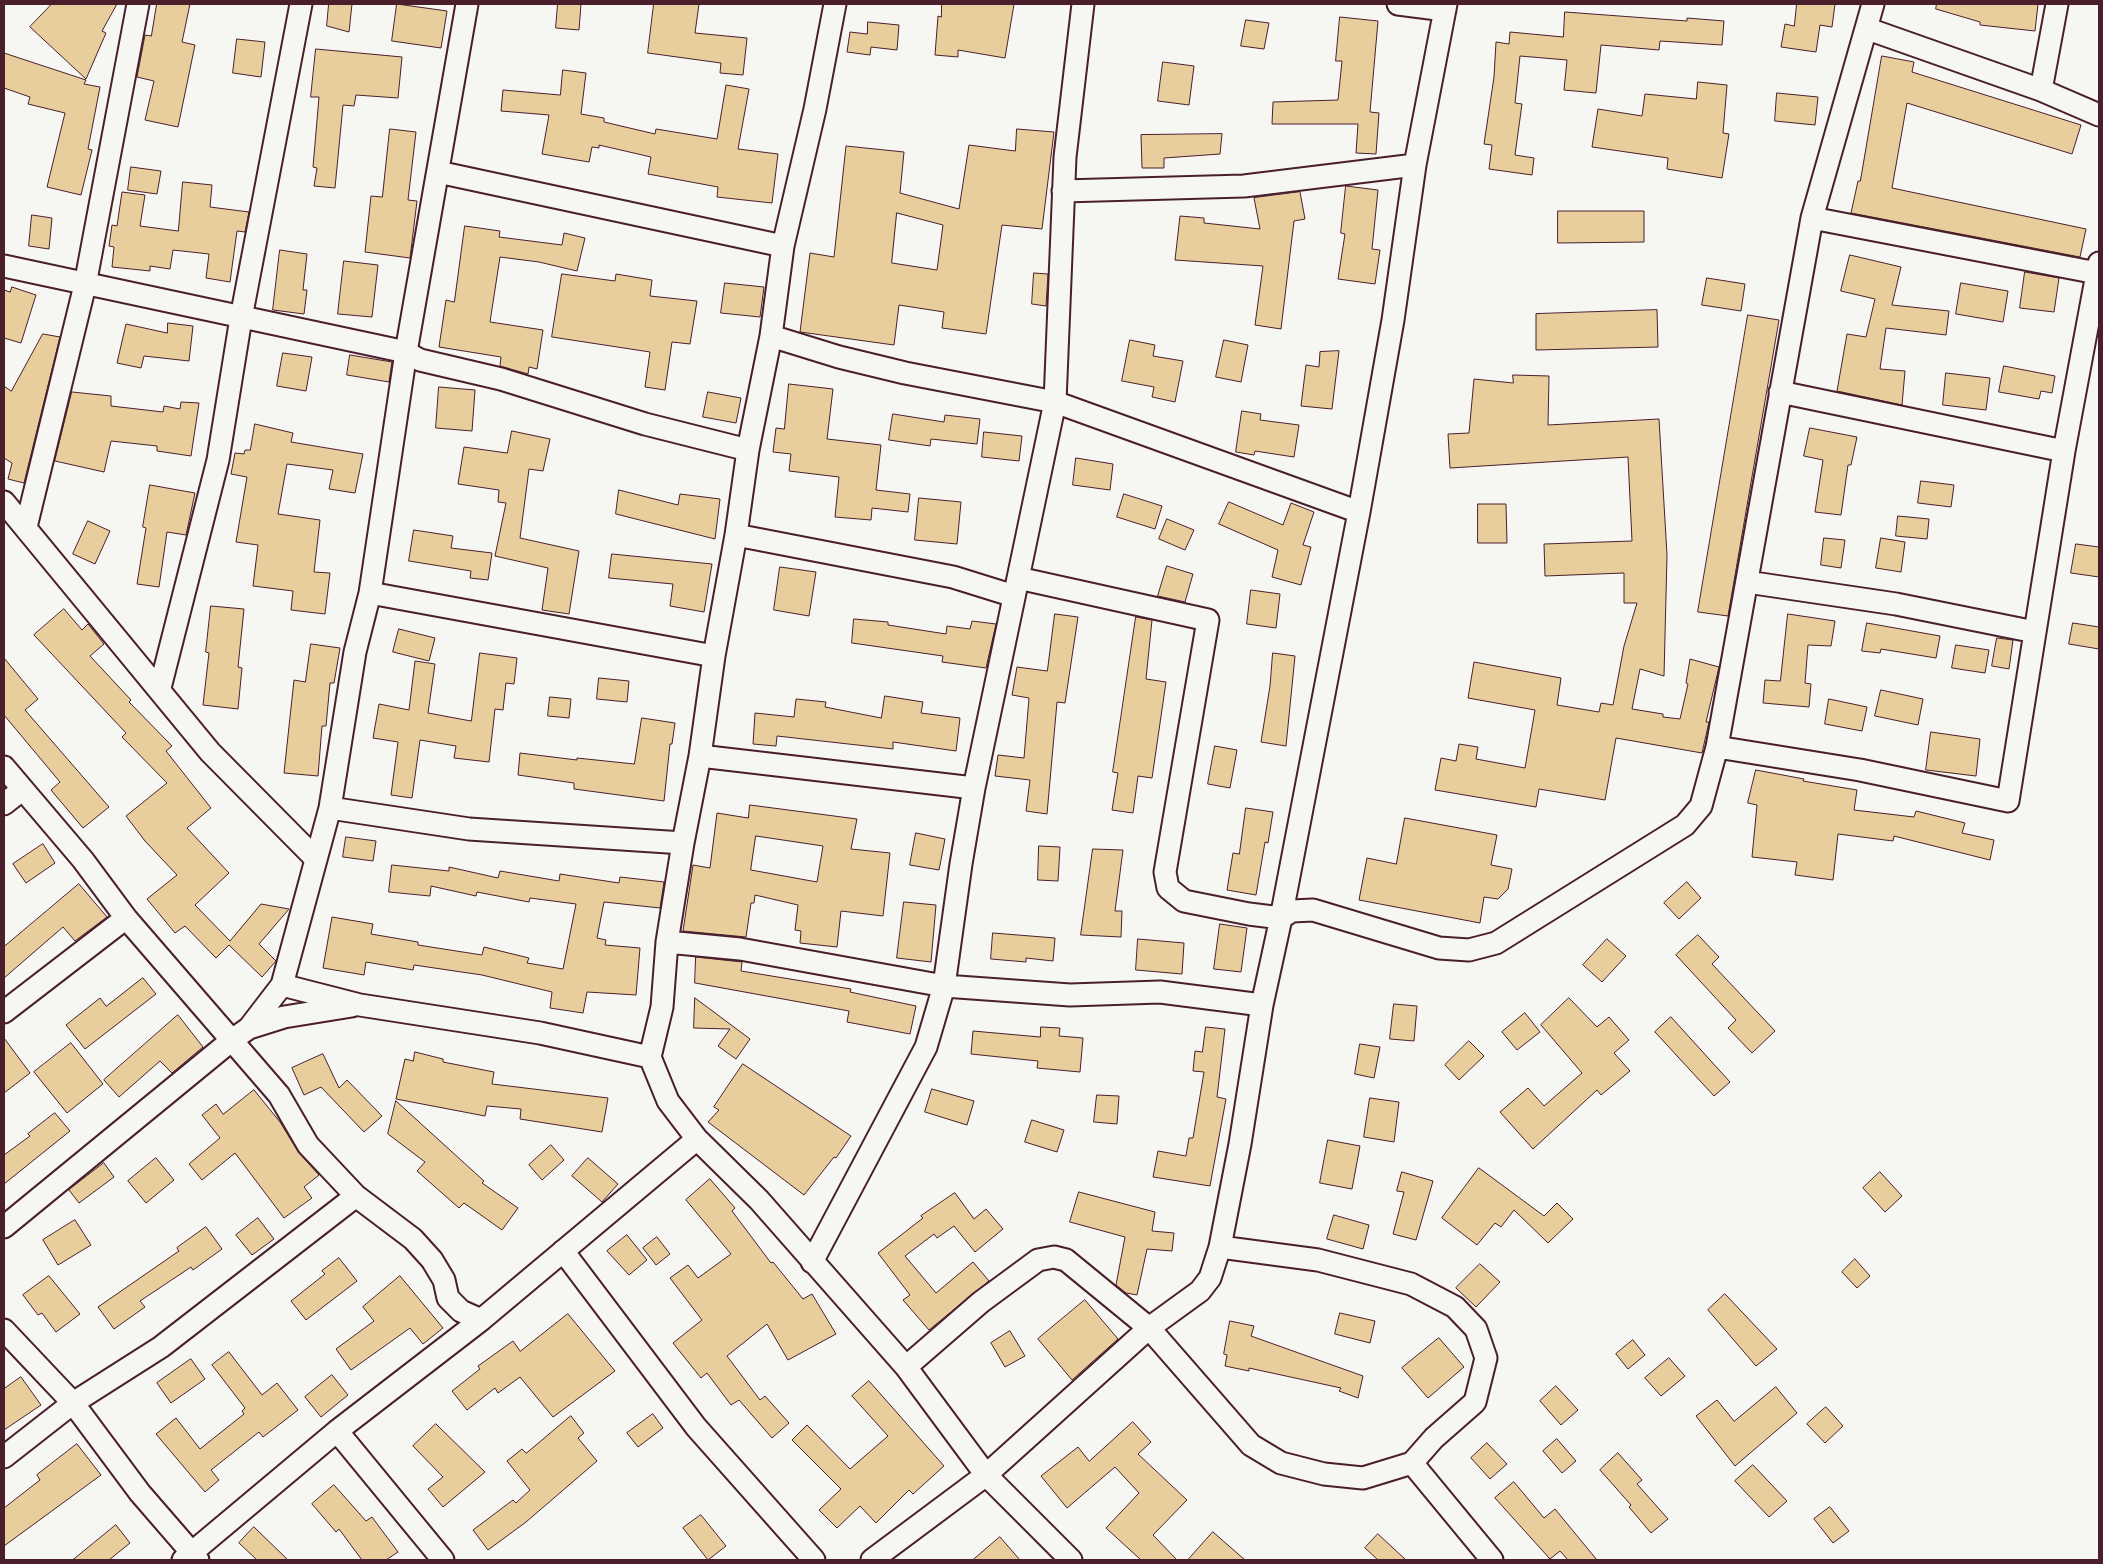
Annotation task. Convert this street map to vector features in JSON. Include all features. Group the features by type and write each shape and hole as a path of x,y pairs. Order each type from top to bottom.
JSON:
{"street":[{"path":"26,527 85,285 138,4"},
{"path":"160,688 218,460 241,318 301,4"},
{"path":"250,1028 282,985 297,938 330,808 355,652 370,593 406,352 467,4"},
{"path":"835,4 816,109 783,246 771,336 748,450 736,535 714,656 700,756 683,842 667,942 662,1007 650,1057 668,1100 697,1139 759,1200 906,1367 986,1475 1071,1560"},
{"path":"812,1262 926,1047 944,986 974,788 1055,402 1062,191 1083,4"},
{"path":"872,1560 986,1475 1149,1328 1200,1292 1210,1278 1220,1247 1240,1144 1262,1005 1281,918 1359,512 1393,320 1415,165 1445,7 1398,4"},
{"path":"736,535 953,576 1208,620 1165,872 1168,888 1184,901 1249,914 1281,918 1292,911 1313,910 1439,948 1469,950 1496,943 1685,824 1701,806 1717,747 1812,218 1868,29 1873,4"},
{"path":"2041,90 2057,4"},
{"path":"1868,29 2041,90 2099,115"},
{"path":"1062,191 1244,186 1415,165"},
{"path":"438,172 783,246"},
{"path":"1717,747 1860,770 2008,801 2064,451 2098,268 1812,218"},
{"path":"4,266 241,318 340,336 406,352 420,360 501,379 645,424 748,450"},
{"path":"771,336 839,357 905,373 1055,402 1359,512"},
{"path":"1780,392 2064,451"},
{"path":"4,502 160,688 210,752 316,859"},
{"path":"1747,582 1896,604 2035,632"},
{"path":"370,593 714,656"},
{"path":"700,756 974,788"},
{"path":"4,767 83,860 126,918 279,1095 308,1145 356,1196 413,1239 432,1260 444,1280 448,1298 461,1311 481,1320"},
{"path":"4,804 22,790"},
{"path":"330,808 469,829 683,842"},
{"path":"4,1012 126,918"},
{"path":"667,942 740,949 944,986 1070,995 1160,992 1262,1005"},
{"path":"282,985 360,1005 540,1033 650,1057"},
{"path":"4,1227 232,1040 250,1028 284,1018 360,1005"},
{"path":"4,1330 73,1403 191,1558 337,1431 481,1320 697,1139"},
{"path":"4,1457 73,1403 161,1347 356,1196"},
{"path":"906,1367 981,1302 1038,1260 1054,1257 1066,1260 1149,1328 1251,1445 1280,1463 1324,1474 1363,1478 1412,1463 1434,1438 1475,1402 1486,1358 1476,1328 1455,1307 1411,1284 1318,1260 1220,1247"},
{"path":"563,1251 696,1427 814,1560"},
{"path":"337,1431 443,1560"},
{"path":"1412,1463 1492,1560"}],"building":[{"path":"52,4 117,4 102,31 106,33 86,79 30,27"},
{"path":"157,4 190,4 182,42 195,45 178,127 145,120 154,81 137,77 145,35 151,36"},
{"path":"329,4 352,4 349,32 327,26"},
{"path":"397,4 447,11 441,48 392,41"},
{"path":"558,4 581,4 579,30 556,28"},
{"path":"654,4 699,4 695,33 747,38 743,75 720,73 721,63 648,53"},
{"path":"942,4 1014,4 1005,58 958,50 958,57 935,55 938,16 941,17"},
{"path":"1797,4 1835,4 1832,27 1820,25 1816,52 1781,47 1785,24 1794,26"},
{"path":"1937,4 2038,4 2035,31 1980,25 1980,22 1936,9"},
{"path":"1565,12 1687,21 1687,18 1724,21 1722,45 1660,41 1659,50 1601,45 1596,93 1564,90 1567,60 1520,56 1515,103 1522,104 1515,155 1534,158 1532,175 1489,169 1492,145 1484,144 1494,77 1496,42 1509,44 1510,32 1563,37"},
{"path":"1340,17 1378,21 1370,112 1379,113 1376,154 1356,153 1358,124 1272,124 1273,102 1338,100 1342,61 1336,61"},
{"path":"1246,20 1269,23 1264,49 1241,46"},
{"path":"868,22 899,25 897,50 871,47 870,55 847,52 850,32 867,34"},
{"path":"237,39 265,42 261,77 233,73"},
{"path":"316,49 402,57 398,98 356,95 354,106 343,105 335,188 314,186 317,168 313,167 319,97 311,97"},
{"path":"4,53 86,80 84,84 100,87 88,149 92,150 81,195 47,187 65,113 28,104 30,97 4,88"},
{"path":"1882,56 1914,62 1912,72 2081,125 2072,154 1907,103 1892,188 2086,229 2080,257 1851,213 1858,181 1860,181"},
{"path":"1163,62 1194,66 1189,105 1158,101"},
{"path":"563,70 586,73 581,114 604,118 604,122 655,134 656,129 717,139 726,85 749,89 738,149 778,154 772,203 717,197 718,187 648,174 651,157 599,145 599,148 592,147 589,162 542,154 549,115 501,111 503,90 560,95"},
{"path":"1698,82 1727,85 1723,133 1729,134 1722,178 1667,169 1668,158 1592,147 1598,109 1642,116 1645,94 1696,99"},
{"path":"1777,93 1818,97 1815,125 1775,121"},
{"path":"390,129 416,132 408,200 417,201 410,258 365,252 371,196 382,197"},
{"path":"1017,129 1054,132 1042,229 1002,225 986,334 942,328 944,312 899,305 894,345 800,332 810,253 834,257 846,146 904,152 900,193 959,209 969,145 1015,151","holes":["897,213 943,225 937,270 892,263"]},
{"path":"1222,134 1220,154 1164,158 1164,168 1142,168 1141,135"},
{"path":"131,167 161,171 157,194 128,190"},
{"path":"183,182 212,185 210,207 249,212 245,232 237,231 230,282 206,278 209,254 173,250 170,269 150,266 150,271 112,267 114,247 109,246 112,225 117,226 122,192 145,195 140,226 178,231"},
{"path":"1346,186 1378,190 1372,249 1380,250 1375,284 1338,279 1345,234 1341,233"},
{"path":"1300,192 1305,219 1294,221 1281,329 1255,325 1263,266 1175,260 1180,216 1204,218 1204,223 1260,229 1254,198"},
{"path":"1558,211 1644,211 1644,242 1558,243"},
{"path":"32,215 52,218 49,249 29,246"},
{"path":"465,226 500,231 499,237 562,245 564,233 585,238 577,271 539,262 500,257 490,322 543,330 537,369 529,367 528,374 500,366 501,357 439,347 446,300 454,302"},
{"path":"280,250 307,254 303,290 307,290 304,314 273,310"},
{"path":"1850,255 1901,267 1892,305 1949,311 1946,335 1886,328 1880,369 1905,371 1902,405 1837,391 1847,334 1866,337 1875,299 1841,291"},
{"path":"344,261 378,265 372,317 338,314"},
{"path":"2025,272 2059,278 2054,312 2020,308"},
{"path":"1034,273 1048,274 1046,306 1032,304"},
{"path":"562,274 615,281 616,274 652,280 650,296 697,301 690,344 672,342 665,390 645,387 650,352 552,337"},
{"path":"1707,278 1745,284 1741,311 1702,305"},
{"path":"725,283 764,287 760,317 721,313"},
{"path":"1961,283 2008,291 2003,322 1956,314"},
{"path":"12,287 36,295 21,343 4,338 4,290 10,292"},
{"path":"1657,310 1658,347 1536,350 1536,314"},
{"path":"1748,315 1779,320 1728,616 1698,612"},
{"path":"168,323 193,326 189,361 144,356 141,368 117,363 126,324 167,333"},
{"path":"43,334 60,337 24,483 8,479 12,463 4,458 4,386 11,391"},
{"path":"1130,340 1155,345 1153,356 1183,361 1175,402 1152,397 1154,387 1122,381"},
{"path":"1224,340 1248,345 1241,382 1216,377"},
{"path":"1339,351 1332,409 1301,406 1306,365 1319,367 1320,352"},
{"path":"283,353 312,357 306,391 277,386"},
{"path":"350,355 392,362 389,382 347,375"},
{"path":"2004,366 2055,376 2052,393 2041,391 2039,399 1999,392"},
{"path":"1946,373 1990,378 1986,410 1943,405"},
{"path":"1513,375 1549,376 1548,425 1659,419 1667,555 1664,676 1640,669 1632,709 1663,714 1663,717 1680,719 1688,684 1686,683 1690,659 1719,667 1706,722 1709,722 1702,753 1616,738 1605,800 1539,789 1536,807 1435,790 1441,758 1456,761 1459,744 1478,747 1476,759 1525,768 1535,710 1468,698 1474,662 1561,678 1557,705 1599,712 1601,703 1613,705 1624,646 1637,603 1624,603 1624,573 1545,576 1544,544 1632,541 1628,457 1450,468 1448,434 1469,433 1474,379 1513,383"},
{"path":"789,384 833,389 827,439 881,445 876,490 910,494 908,512 872,508 871,520 835,517 839,477 789,471 791,454 773,452 776,428 784,429"},
{"path":"439,387 475,390 472,431 436,428"},
{"path":"72,392 111,396 111,406 163,412 164,406 180,409 181,402 199,403 191,456 157,451 157,446 111,441 104,472 55,461"},
{"path":"708,392 741,398 736,423 703,417"},
{"path":"1242,411 1261,414 1260,420 1299,425 1294,457 1255,451 1254,455 1236,452"},
{"path":"893,414 944,422 945,415 980,419 977,444 931,439 930,446 889,440"},
{"path":"255,424 293,433 291,442 363,454 355,493 329,489 333,470 287,464 278,514 320,520 314,572 330,573 325,614 291,610 293,591 253,586 258,545 236,542 247,477 231,474 235,453 244,454 245,450 250,450"},
{"path":"1810,428 1857,437 1851,465 1848,465 1841,515 1815,512 1823,460 1804,456"},
{"path":"512,431 550,439 543,471 529,469 520,538 579,551 569,614 542,610 548,568 495,556 506,503 498,502 499,490 458,484 464,447 507,453"},
{"path":"984,432 1022,436 1019,461 982,457"},
{"path":"1076,458 1113,464 1110,490 1073,485"},
{"path":"1921,481 1954,485 1951,507 1918,503"},
{"path":"150,485 195,493 186,535 167,532 159,587 137,584 146,528 143,527"},
{"path":"619,490 678,505 680,494 720,499 715,539 616,514"},
{"path":"1124,494 1162,506 1155,529 1117,517"},
{"path":"919,498 961,502 957,544 915,540"},
{"path":"1229,502 1283,525 1291,503 1314,512 1303,545 1311,547 1301,585 1272,577 1278,550 1219,524"},
{"path":"1478,504 1506,504 1507,543 1478,543"},
{"path":"1898,516 1929,519 1927,539 1896,536"},
{"path":"1167,519 1194,530 1185,550 1159,539"},
{"path":"88,521 110,531 95,564 73,554"},
{"path":"414,530 453,536 451,548 492,553 488,580 470,578 471,571 409,561"},
{"path":"1824,538 1845,540 1841,568 1821,565"},
{"path":"1881,538 1905,542 1901,572 1876,568"},
{"path":"2076,544 2099,547 2099,577 2071,573"},
{"path":"612,554 712,564 704,612 670,606 673,584 609,578"},
{"path":"1167,566 1193,574 1185,602 1158,596"},
{"path":"780,567 816,572 809,616 774,610"},
{"path":"1251,590 1280,594 1276,628 1247,624"},
{"path":"211,606 244,609 238,667 242,668 238,709 203,705 209,653 206,652"},
{"path":"64,609 82,630 88,624 104,644 90,656 131,700 129,702 172,746 166,751 211,808 187,828 229,873 195,905 230,941 261,904 289,909 259,944 276,961 262,977 229,945 216,958 185,926 175,933 147,899 177,875 145,841 126,816 167,783 122,737 126,733 34,635"},
{"path":"1055,614 1078,617 1065,703 1057,702 1047,814 1026,811 1030,780 995,776 998,755 1024,758 1029,698 1012,695 1017,667 1047,671"},
{"path":"1788,614 1835,621 1831,646 1808,645 1805,683 1811,684 1809,707 1763,703 1765,680 1780,681"},
{"path":"1136,617 1152,620 1146,679 1166,682 1152,778 1138,776 1133,813 1112,810 1118,773 1113,772"},
{"path":"854,619 888,622 888,625 946,634 947,626 970,629 972,621 996,624 986,668 942,662 943,656 852,643"},
{"path":"1867,623 1940,636 1936,658 1881,649 1880,653 1862,651"},
{"path":"2073,623 2099,627 2099,649 2069,644"},
{"path":"399,629 435,638 429,661 393,652"},
{"path":"1997,638 2013,640 2009,669 1992,666"},
{"path":"311,644 340,648 334,683 330,683 326,726 322,726 318,776 284,773 294,680 305,682"},
{"path":"1956,645 1989,650 1985,673 1952,668"},
{"path":"480,653 517,658 514,684 506,683 503,710 495,709 489,762 454,758 456,746 420,740 412,798 391,795 398,742 373,738 379,704 409,710 415,661 435,664 428,713 471,721"},
{"path":"1273,653 1295,656 1286,746 1261,742"},
{"path":"4,658 38,699 25,710 109,807 83,828 51,790 60,782 4,715"},
{"path":"599,678 629,681 627,702 597,699"},
{"path":"1881,690 1923,699 1918,725 1875,716"},
{"path":"885,696 923,702 921,713 960,718 956,751 893,742 893,749 777,736 776,746 753,744 755,713 794,717 796,699 826,702 825,707 881,718"},
{"path":"550,697 571,699 569,718 548,716"},
{"path":"1829,699 1867,707 1862,731 1825,724"},
{"path":"642,718 675,723 672,744 670,744 664,801 574,789 574,783 518,775 520,753 634,764"},
{"path":"1931,732 1980,739 1976,776 1926,770"},
{"path":"1215,746 1237,750 1230,788 1208,784"},
{"path":"1756,770 1804,779 1803,781 1857,790 1854,810 1914,817 1916,811 1965,823 1962,833 1994,840 1990,860 1894,836 1893,841 1838,834 1833,880 1795,875 1797,862 1752,857 1757,805 1748,803"},
{"path":"750,805 857,819 851,849 890,853 883,916 841,911 837,947 800,943 801,931 795,930 798,905 755,895 754,903 751,903 746,937 683,931 693,865 710,868 717,813 748,818","holes":["756,836 823,846 817,882 751,870"]},
{"path":"1246,808 1273,812 1268,843 1265,842 1256,895 1227,890 1233,853 1239,854"},
{"path":"1405,818 1497,835 1491,865 1512,869 1508,889 1498,899 1484,897 1480,923 1359,900 1367,858 1396,864"},
{"path":"916,833 945,839 939,870 910,865"},
{"path":"346,837 376,841 373,861 343,857"},
{"path":"43,844 55,863 26,883 13,864"},
{"path":"1039,846 1060,847 1058,881 1038,880"},
{"path":"1093,849 1123,850 1115,911 1122,911 1121,937 1081,935"},
{"path":"392,865 449,871 449,867 498,878 500,871 559,881 560,874 619,883 620,877 664,882 660,908 604,902 597,938 606,940 605,945 640,948 636,995 587,992 583,1013 550,1008 552,992 482,975 414,965 413,970 366,962 364,975 323,968 332,917 373,924 371,934 418,942 418,945 482,955 484,947 529,958 527,963 563,969 576,904 530,898 529,902 477,892 476,896 431,886 430,896 389,892"},
{"path":"1687,882 1701,898 1679,919 1664,903"},
{"path":"79,884 107,917 75,941 63,927 4,978 4,947"},
{"path":"904,902 936,905 931,962 897,958"},
{"path":"1220,924 1247,928 1241,972 1214,969"},
{"path":"993,933 1055,938 1053,961 1026,958 1026,962 991,959"},
{"path":"1698,935 1719,957 1712,964 1775,1031 1752,1053 1728,1028 1736,1020 1676,955"},
{"path":"1138,939 1184,943 1182,974 1136,970"},
{"path":"1607,939 1626,956 1602,982 1583,965"},
{"path":"696,957 742,962 741,971 851,989 850,992 916,1006 910,1034 847,1022 849,1011 695,983"},
{"path":"143,978 156,994 85,1049 66,1025 100,998 106,1006"},
{"path":"695,998 750,1039 736,1059 718,1046 730,1029 694,1028"},
{"path":"1569,998 1597,1027 1609,1017 1629,1040 1614,1053 1630,1071 1601,1095 1597,1090 1533,1149 1500,1112 1528,1088 1544,1106 1582,1073 1541,1025"},
{"path":"1394,1004 1417,1006 1414,1041 1390,1039"},
{"path":"1525,1013 1540,1032 1517,1050 1502,1032"},
{"path":"178,1015 203,1047 172,1073 160,1061 119,1097 104,1080"},
{"path":"1671,1017 1730,1082 1714,1096 1655,1032"},
{"path":"1041,1027 1060,1028 1059,1036 1083,1038 1080,1072 1037,1068 1038,1061 971,1054 973,1031 1040,1037"},
{"path":"1206,1027 1225,1029 1217,1097 1226,1099 1210,1186 1153,1177 1158,1151 1186,1156 1189,1138 1193,1138 1204,1072 1193,1071 1195,1051 1202,1052"},
{"path":"4,1038 30,1073 4,1093"},
{"path":"1469,1041 1484,1056 1459,1080 1445,1065"},
{"path":"71,1043 103,1084 67,1113 34,1072"},
{"path":"1360,1044 1380,1047 1374,1078 1355,1074"},
{"path":"415,1052 443,1059 443,1062 494,1072 492,1084 608,1098 602,1132 520,1119 521,1109 487,1106 485,1116 396,1099 405,1059 413,1061"},
{"path":"323,1054 339,1088 347,1080 382,1116 364,1132 321,1087 304,1095 292,1068"},
{"path":"743,1064 851,1136 836,1158 834,1157 804,1195 708,1122 719,1110 714,1107"},
{"path":"932,1089 974,1101 967,1125 925,1112"},
{"path":"254,1090 280,1122 299,1153 319,1175 304,1187 312,1198 284,1218 235,1153 202,1180 189,1164 220,1138 202,1115 216,1104 223,1114"},
{"path":"1097,1095 1119,1096 1117,1124 1094,1122"},
{"path":"1370,1098 1399,1102 1394,1142 1364,1137"},
{"path":"396,1101 484,1181 482,1183 518,1208 502,1230 464,1203 459,1208 417,1171 425,1162 388,1134"},
{"path":"55,1113 70,1131 4,1184 4,1155 30,1136 28,1134"},
{"path":"1032,1120 1064,1130 1057,1152 1025,1142"},
{"path":"1328,1140 1360,1146 1352,1189 1320,1183"},
{"path":"551,1145 564,1160 542,1180 529,1165"},
{"path":"156,1158 174,1180 146,1203 128,1181"},
{"path":"588,1158 618,1184 602,1202 572,1176"},
{"path":"104,1163 114,1177 79,1203 69,1190"},
{"path":"1479,1168 1544,1216 1557,1203 1573,1219 1548,1243 1514,1210 1501,1227 1495,1223 1477,1245 1442,1218"},
{"path":"1402,1172 1433,1181 1416,1240 1393,1234 1404,1192 1397,1191"},
{"path":"1880,1172 1902,1196 1885,1212 1863,1188"},
{"path":"710,1179 735,1208 732,1211 771,1263 773,1262 803,1299 812,1294 836,1334 788,1360 767,1324 727,1356 760,1400 765,1396 789,1423 772,1438 739,1400 731,1405 707,1373 701,1378 673,1343 702,1320 670,1278 688,1265 698,1278 731,1254 686,1200"},
{"path":"1079,1192 1155,1212 1152,1231 1174,1233 1172,1251 1147,1249 1137,1295 1126,1293 1116,1285 1125,1237 1070,1222"},
{"path":"955,1193 974,1219 986,1209 1003,1229 975,1252 954,1226 937,1238 934,1234 905,1256 936,1293 973,1262 989,1281 929,1330 903,1300 910,1295 878,1253 923,1218 921,1216"},
{"path":"1334,1215 1369,1225 1363,1249 1327,1239"},
{"path":"258,1218 274,1239 252,1255 236,1235"},
{"path":"75,1220 91,1245 58,1265 43,1240"},
{"path":"206,1227 222,1249 193,1270 191,1267 140,1301 145,1307 114,1329 98,1307 179,1251 177,1248"},
{"path":"627,1235 647,1260 629,1275 607,1251"},
{"path":"657,1237 670,1254 656,1265 643,1248"},
{"path":"339,1258 357,1281 306,1320 291,1301 325,1274 322,1271"},
{"path":"1855,1259 1870,1276 1857,1288 1842,1272"},
{"path":"1480,1264 1500,1282 1476,1307 1456,1288"},
{"path":"49,1276 80,1314 56,1332 42,1313 38,1315 23,1295"},
{"path":"400,1276 443,1328 423,1344 410,1328 351,1370 336,1349 374,1321 363,1307"},
{"path":"1725,1294 1777,1349 1756,1366 1708,1310"},
{"path":"1085,1300 1118,1339 1072,1380 1038,1339"},
{"path":"1340,1313 1375,1321 1370,1343 1335,1334"},
{"path":"568,1314 615,1371 553,1417 520,1377 498,1393 495,1388 467,1410 452,1391 480,1369 478,1366 513,1341 520,1351"},
{"path":"1230,1321 1254,1326 1251,1336 1363,1376 1358,1398 1339,1391 1341,1388 1249,1368 1249,1371 1225,1366 1227,1355 1224,1354"},
{"path":"1010,1331 1025,1356 1005,1367 991,1343"},
{"path":"1439,1338 1464,1367 1428,1398 1402,1368"},
{"path":"1633,1340 1645,1355 1628,1369 1616,1354"},
{"path":"229,1352 262,1395 277,1383 298,1410 263,1437 259,1432 211,1470 219,1480 205,1492 156,1434 176,1418 200,1449 244,1414 242,1411 245,1408 212,1365"},
{"path":"1669,1358 1685,1376 1661,1396 1645,1378"},
{"path":"191,1359 205,1379 171,1403 157,1383"},
{"path":"332,1375 348,1395 321,1417 305,1397"},
{"path":"21,1377 41,1405 4,1430 4,1389"},
{"path":"869,1381 944,1466 913,1494 909,1490 876,1523 860,1506 837,1528 819,1510 841,1489 792,1440 807,1425 850,1469 888,1436 852,1396"},
{"path":"1556,1386 1578,1410 1561,1425 1540,1401"},
{"path":"1776,1387 1797,1413 1735,1466 1696,1416 1717,1400 1734,1421"},
{"path":"1826,1407 1843,1426 1825,1443 1807,1424"},
{"path":"653,1414 663,1428 638,1447 627,1433"},
{"path":"571,1416 584,1433 578,1438 597,1461 526,1522 488,1550 473,1530 513,1500 516,1503 530,1490 507,1461 522,1449 526,1453"},
{"path":"1133,1422 1151,1442 1138,1454 1187,1500 1153,1535 1177,1560 1141,1560 1106,1528 1139,1493 1115,1467 1067,1508 1041,1476 1078,1447 1089,1461"},
{"path":"436,1424 485,1472 443,1507 428,1489 443,1477 413,1446"},
{"path":"1557,1439 1576,1461 1562,1473 1543,1451"},
{"path":"1487,1443 1507,1464 1490,1479 1471,1458"},
{"path":"77,1444 101,1475 4,1546 4,1508 40,1480 37,1475"},
{"path":"1618,1453 1642,1480 1637,1484 1668,1519 1651,1533 1629,1507 1631,1505 1600,1470"},
{"path":"1753,1465 1787,1501 1769,1517 1735,1481"},
{"path":"1514,1482 1544,1518 1555,1509 1597,1560 1568,1560 1560,1551 1550,1559 1495,1498"},
{"path":"334,1485 366,1521 372,1517 398,1552 386,1560 362,1560 339,1529 336,1532 312,1504"},
{"path":"1830,1507 1849,1531 1833,1543 1814,1519"},
{"path":"701,1515 726,1546 708,1560 683,1528"},
{"path":"116,1525 130,1543 109,1560 73,1560"},
{"path":"254,1527 288,1560 257,1560 239,1543"},
{"path":"1213,1532 1245,1560 1188,1560"},
{"path":"1378,1534 1406,1560 1378,1560 1365,1548"},
{"path":"1000,1537 1020,1560 973,1560"}]}
